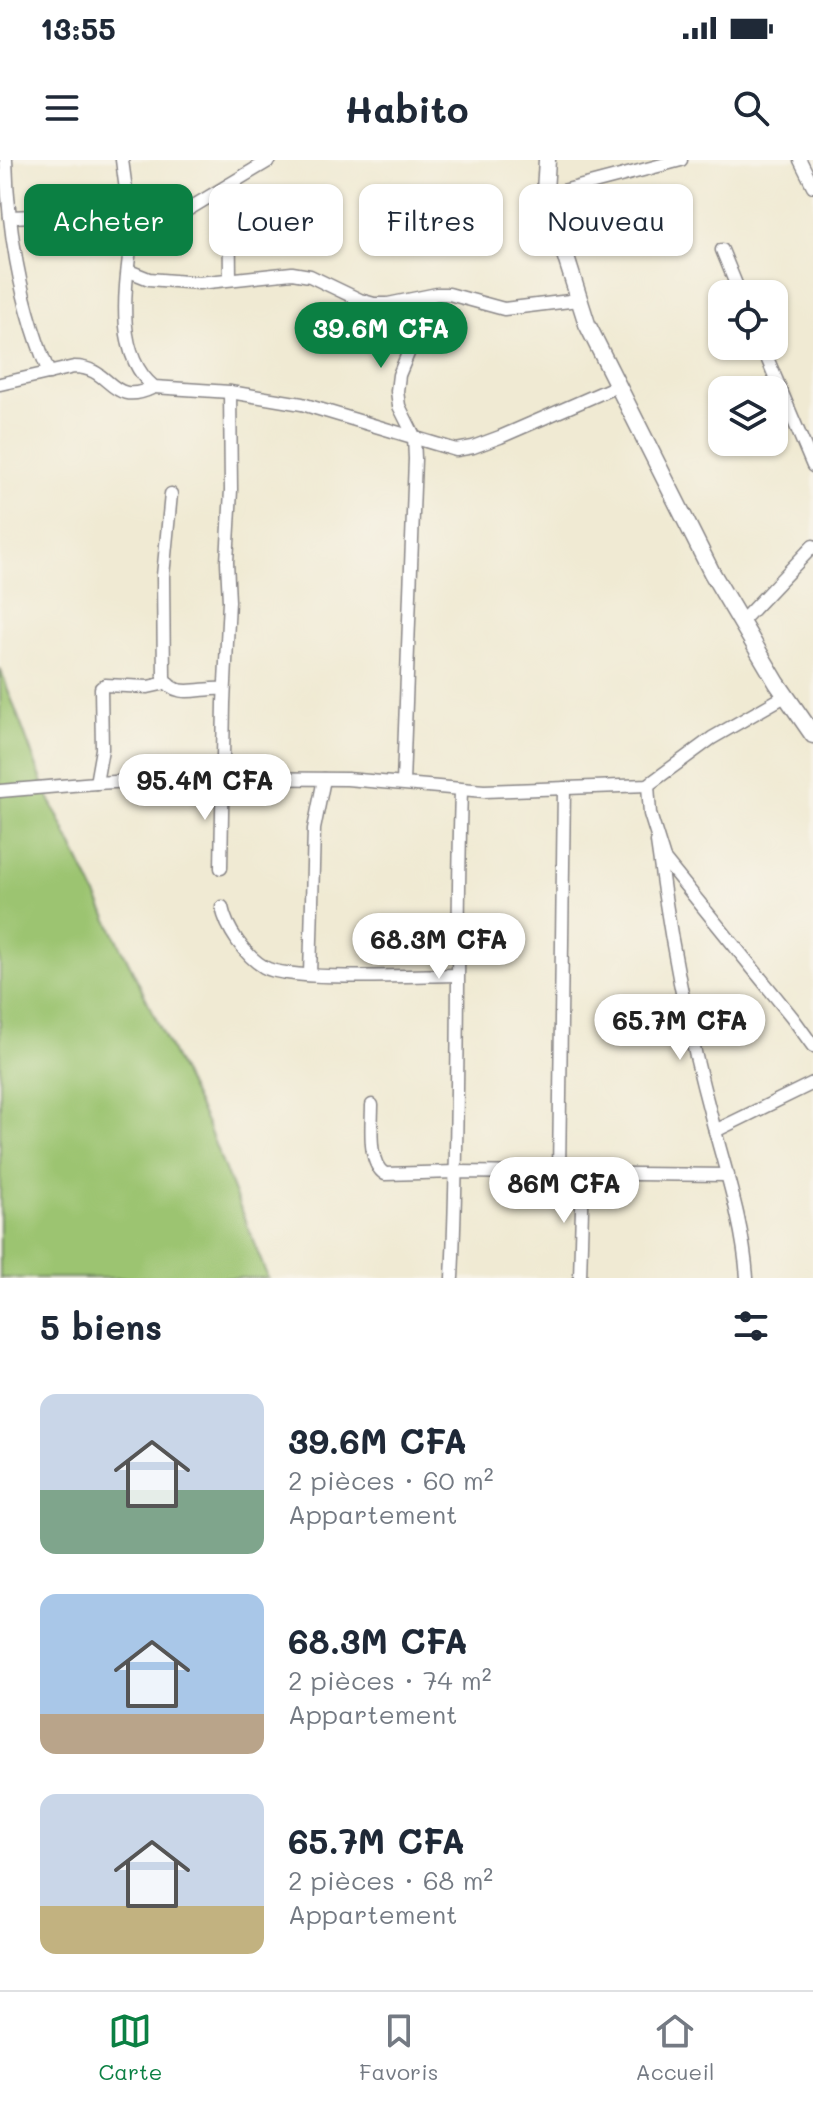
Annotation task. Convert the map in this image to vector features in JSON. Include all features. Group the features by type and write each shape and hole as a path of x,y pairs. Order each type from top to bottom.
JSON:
{"street":[{"path":"6,160 15,260 31,329 49,373"},
{"path":"122,160 126,184"},
{"path":"244,160 246,174"},
{"path":"231,184 270,160"},
{"path":"545,184 547,160"},
{"path":"590,184 681,160"},
{"path":"800,160 813,186"},
{"path":"10,217 24,217"},
{"path":"722,250 734,280"},
{"path":"130,256 126,308 132,359 154,387"},
{"path":"230,256 230,278"},
{"path":"564,256 578,300 617,386 712,573 785,696 813,735"},
{"path":"129,271 149,279 199,283 292,273 310,276 374,304 449,294 504,309 578,300"},
{"path":"403,783 415,459 414,436 399,406 397,391 399,375 414,339 420,298"},
{"path":"768,360 813,466"},
{"path":"0,384 85,367 125,395 141,394 154,387 230,392 302,404 352,421 414,436 444,449 456,450 473,447 617,386"},
{"path":"221,868 229,601 230,392"},
{"path":"171,494 162,608 162,662 166,683 178,691 224,689"},
{"path":"740,623 813,546"},
{"path":"96,783 102,749 101,688 105,685 148,687 166,683"},
{"path":"0,791 222,777 403,783 461,791 648,785 712,738 785,696"},
{"path":"310,975 314,829 324,779"},
{"path":"648,785 671,939 715,1131 736,1201 747,1278"},
{"path":"559,1173 564,788"},
{"path":"452,1278 461,791"},
{"path":"657,842 672,871 813,1046"},
{"path":"222,907 228,927 264,967 310,975 457,975"},
{"path":"715,1131 813,1083"},
{"path":"372,1105 372,1134 376,1163 381,1172 728,1175"},
{"path":"580,1278 583,1173"}],"green space":[{"path":"0,668 47,794 206,1122 268,1278 0,1278"}]}
